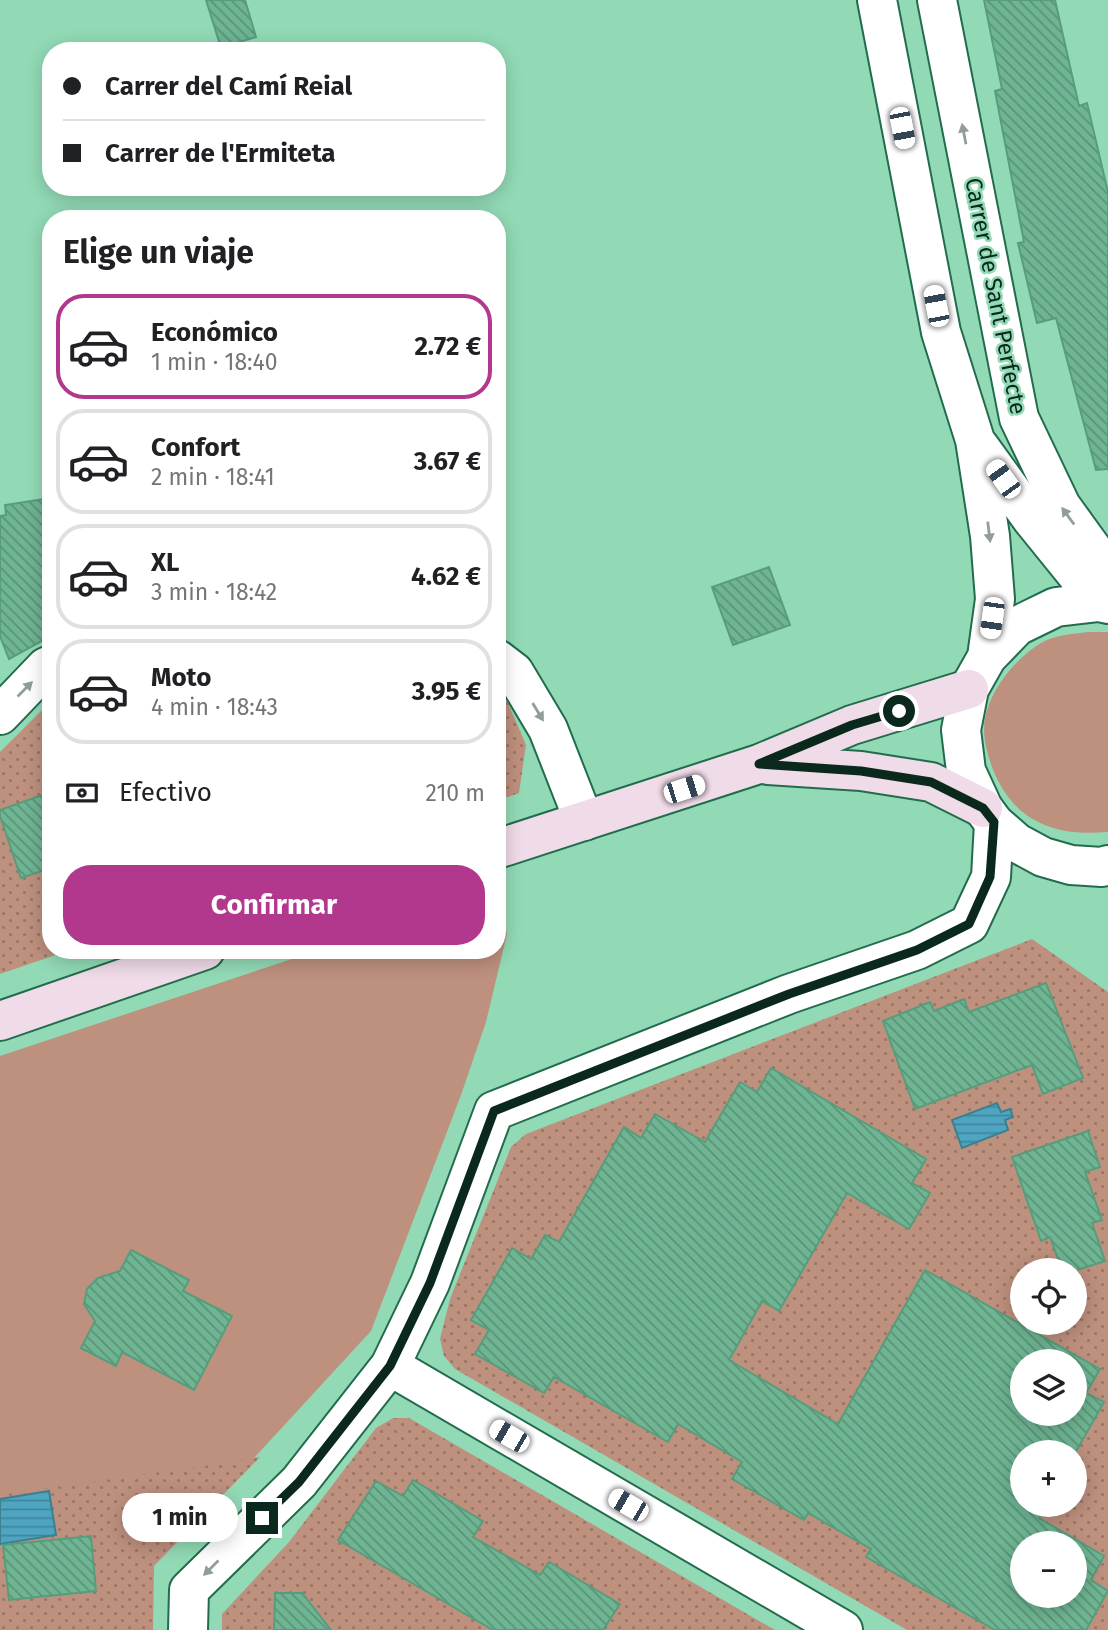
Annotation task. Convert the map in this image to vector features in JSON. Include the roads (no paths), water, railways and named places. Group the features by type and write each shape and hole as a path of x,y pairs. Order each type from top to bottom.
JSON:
{"main road":[{"path":"506,846 759,764 978,673"},
{"path":"759,764 861,771 931,782 988,815"},
{"path":"0,1021 179,959"}],"street":[{"path":"877,0 941,332 975,440 990,536 995,599 978,673 961,730 966,771 988,815 1017,843 1043,857 1071,865 1106,869"},
{"name":"Carrer de Sant Perfecte","path":"937,0 1019,418 1105,592"},
{"path":"975,440 1031,518 1105,592 1056,607 1017,626 978,673"},
{"path":"506,666 514,672 548,729 584,821"},
{"path":"0,715 42,671"},
{"path":"188,1630 189,1590 299,1482 390,1366 430,1283 494,1111 789,994 917,950 969,924 990,877 988,815"},
{"path":"390,1366 843,1630"}],"water":[{"path":"997,1103 1001,1112 1010,1109 1013,1117 1005,1120 1008,1130 962,1148 952,1120"},
{"path":"49,1491 56,1535 0,1544 0,1499"}]}
